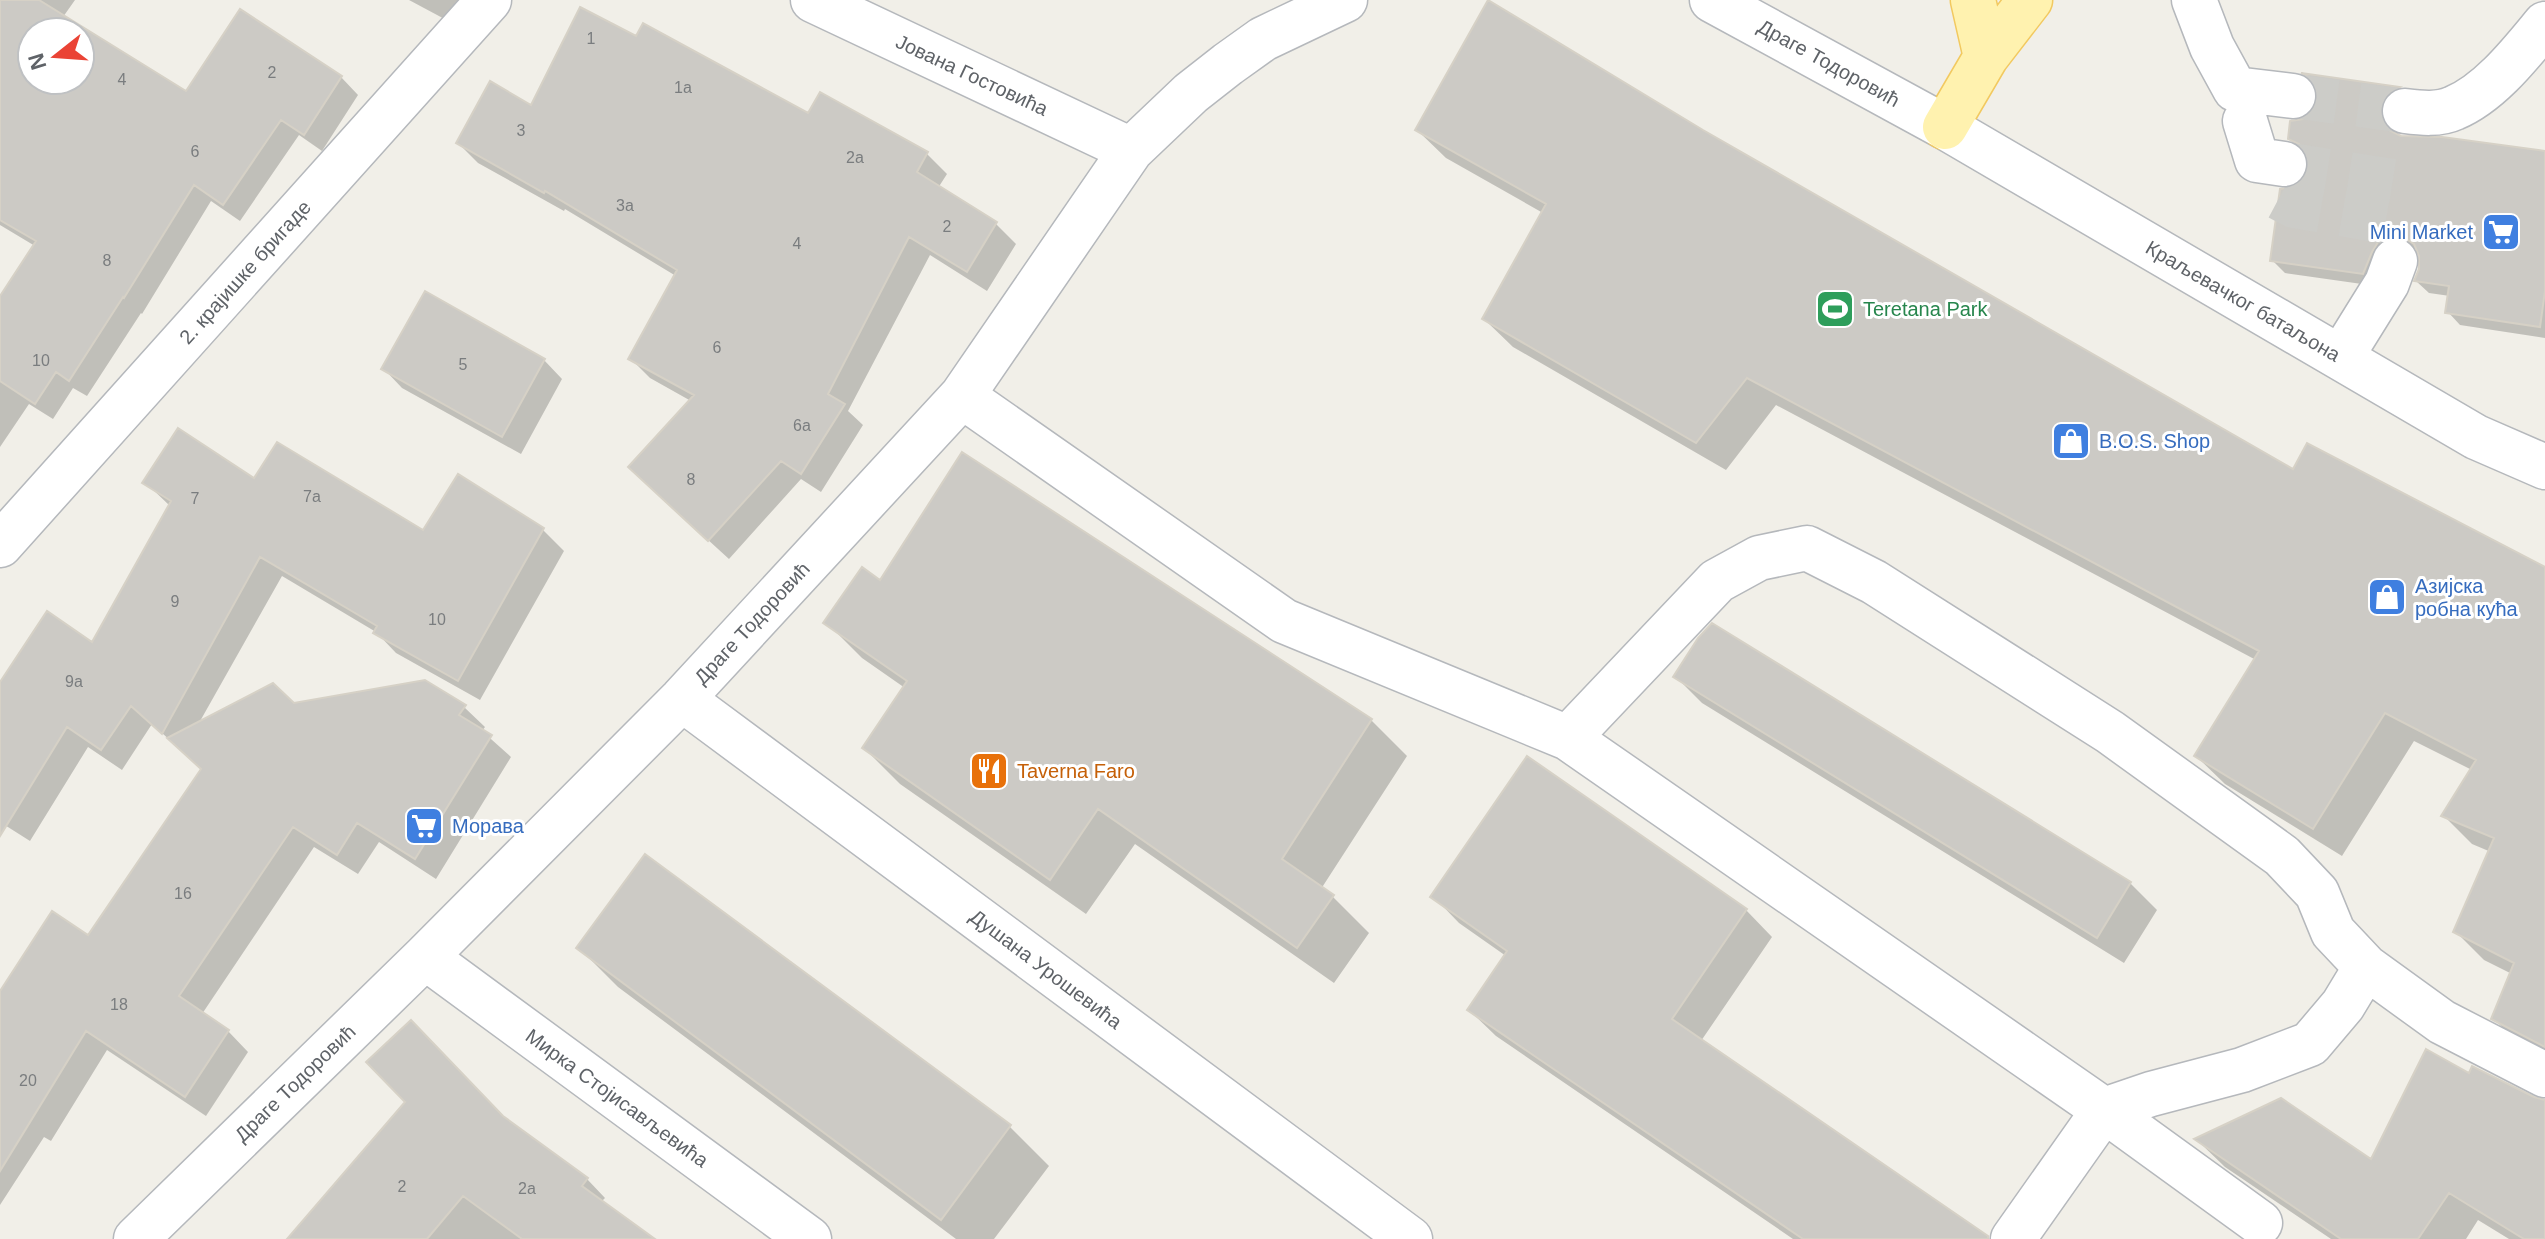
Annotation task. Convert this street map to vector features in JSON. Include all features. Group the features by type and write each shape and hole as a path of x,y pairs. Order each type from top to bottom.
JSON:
{"main road":[{"path":"1973,0 1986,57"},
{"path":"1945,127 1986,57 2030,0"}],"street":[{"name":"2. крајишке бригаде","path":"0,545 489,0"},
{"name":"Јована Гостовића","path":"813,0 1131,150"},
{"name":"Драге Тодоровић","path":"136,1239 425,957 682,699 962,396 1131,150 1191,93 1263,39 1345,0"},
{"name":"Драге Тодоровић","path":"1712,0 1945,127"},
{"path":"2194,0 2212,47 2269,137"},
{"path":"2414,130 2475,95 2511,65 2545,24"},
{"name":"Краљевачког батаљона","path":"1945,127 2476,437 2545,467"},
{"path":"2341,357 2387,283 2395,261"},
{"path":"962,396 1284,621 1568,738 2104,1110 2260,1223"},
{"path":"1568,738 1717,581 1759,558 1807,548 1874,582 2110,732 2282,856 2317,893 2333,932 2366,967 2442,1022 2545,1075"},
{"name":"Душана Урошевића","path":"682,699 1410,1239"},
{"name":"Мирка Стојисављевића","path":"425,957 809,1239"},
{"path":"2013,1239 2104,1110 2242,1070 2310,1044 2343,1005 2366,967"}],"building":[{"path":"0,0 39,0 65,16 16,16 16,96 96,96 96,35 186,91 240,9 342,76 304,135 281,120 223,205 194,185 69,381 56,372 35,404 0,381 0,296 36,241 0,220"},
{"path":"1488,0 1703,130 2293,469 2307,443 2545,567 2545,1047 2491,1019 2514,963 2453,932 2494,838 2441,816 2476,760 2385,713 2313,829 2194,756 2259,651 1747,378 1696,443 1482,319 1546,204 1415,130"},
{"path":"580,7 636,36 643,23 808,113 820,92 928,152 917,172 997,222 967,272 909,237 828,394 845,404 801,474 781,461 708,541 628,467 694,395 628,359 677,270 545,191 456,143 490,81 531,105"},
{"path":"2301,73 2400,87 2386,95 2380,109 2382,122 2401,136 2442,137 2545,151 2545,291 2540,327 2445,313 2449,286 2414,281 2419,269 2419,256 2414,244 2403,237 2390,237 2378,242 2363,274 2270,261 2280,189 2294,187 2303,180 2309,168 2307,154 2299,144 2288,139 2290,121 2303,119 2318,100 2316,86"},
{"path":"425,291 545,359 502,437 381,369"},
{"path":"178,428 254,478 277,442 423,530 458,474 544,528 458,681 373,633 377,626 260,557 162,734 131,706 101,750 67,727 0,836 0,682 47,611 92,642 171,501 142,483"},
{"path":"962,452 1372,719 1282,859 1334,895 1297,948 1098,809 1050,880 862,748 907,681 823,623 862,567 880,580"},
{"path":"1712,623 2131,882 2097,938 1673,677 1698,638"},
{"path":"425,680 466,705 459,715 492,735 415,859 357,823 337,855 293,827 179,996 229,1030 185,1097 86,1031 0,1171 0,991 52,911 88,935 201,769 167,738 273,683 294,703"},
{"path":"1527,756 1747,909 1672,1019 1988,1236 1988,1239 1803,1239 1467,1010 1507,951 1430,897"},
{"path":"645,854 1011,1125 941,1220 576,948"},
{"path":"411,1020 503,1116 588,1178 582,1186 655,1239 522,1239 463,1196 427,1239 287,1239 405,1102 366,1062"},
{"path":"2426,1049 2469,1073 2472,1066 2545,1100 2545,1239 2524,1239 2449,1193 2418,1239 2341,1239 2194,1139 2281,1098 2371,1159"}],"tunnel":[{"path":"2293,96 2405,111"},
{"path":"2284,164 2412,184"},
{"path":"2279,198 2294,206 2405,225"}],"place":[{"name":"Mini Market","path":"2501,232"},
{"name":"Teretana Park","path":"1835,309"},
{"name":"B.O.S. Shop","path":"2071,441"},
{"name":"Азијска робна кућа","path":"2387,597"},
{"name":"Taverna Faro","path":"989,771"},
{"name":"Морава","path":"424,826"}]}
